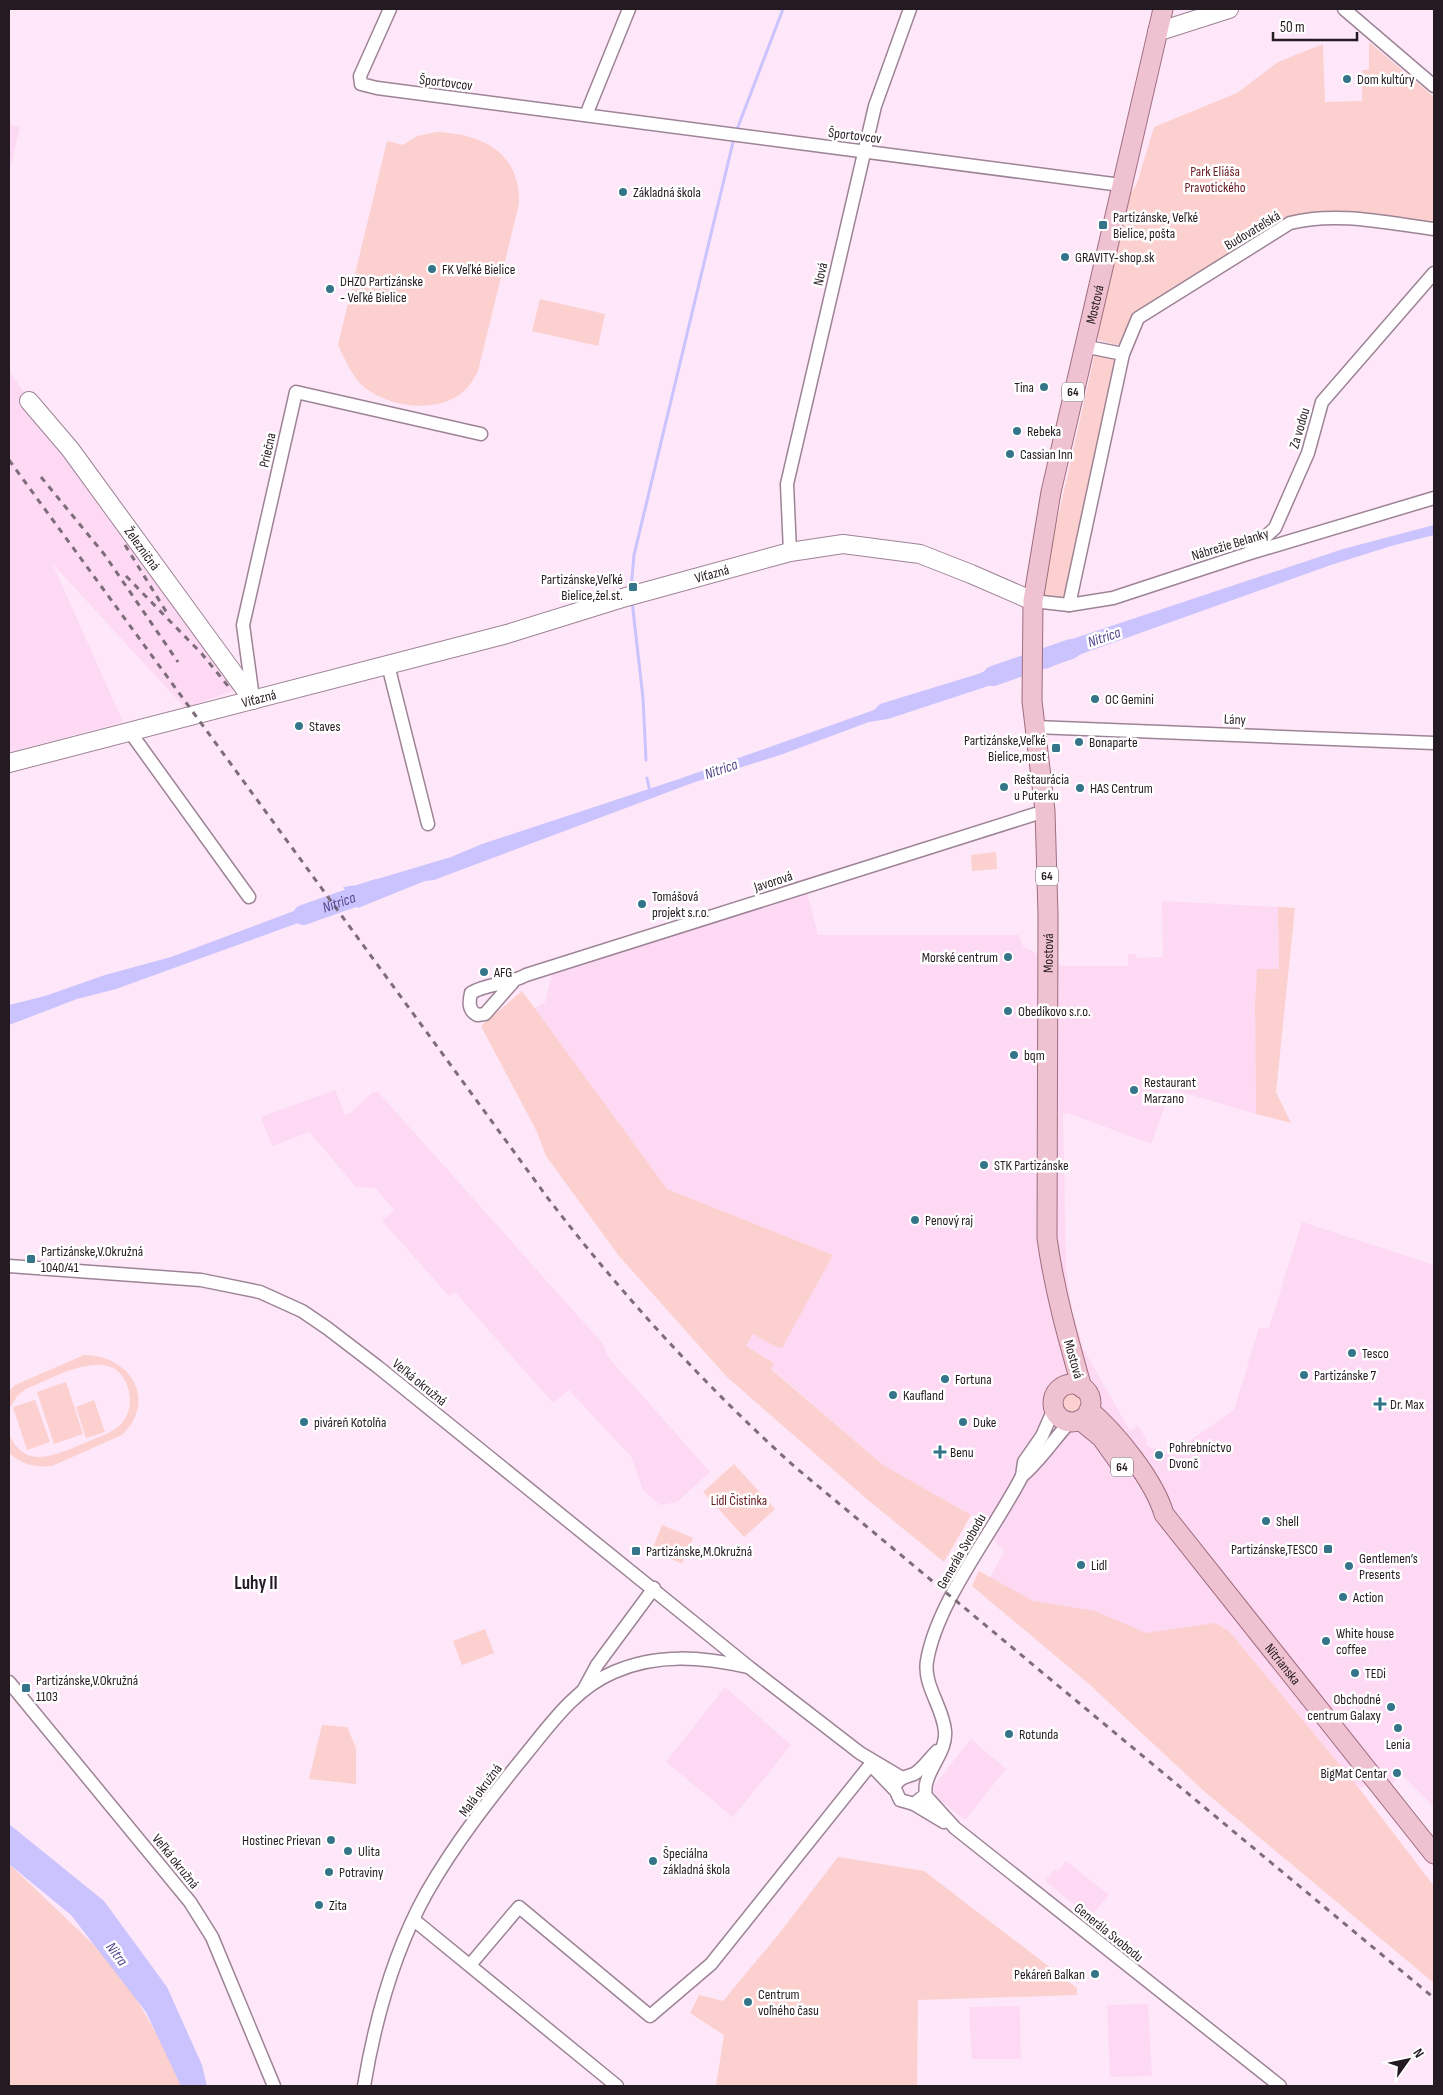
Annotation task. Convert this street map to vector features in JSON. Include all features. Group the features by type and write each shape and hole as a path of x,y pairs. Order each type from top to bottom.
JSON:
{"main road":[{"name":"Mostová","path":"1074,1387 1066,1328 1057,1284 1052,1273 1047,1238 1048,915 1044,811 1032,690 1033,601 1047,508 1083,346 1163,9"},
{"path":"1157,32 1229,9"},
{"name":"Železničná","path":"29,401 70,450 253,700"},
{"name":"Víťazná","path":"9,763 507,634 631,596 790,552 843,544 920,554 1033,601"},
{"path":"1054,1409 1055,1395 1074,1387"},
{"name":"64","path":"1054,1409 1060,1418 1080,1417 1089,1397 1074,1387"},
{"name":"Nitrianska","path":"1080,1417 1112,1430 1154,1490 1164,1514 1434,1854"}],"street":[{"name":"Športovcov","path":"390,9 360,76 361,84 377,88 1121,184"},
{"path":"586,115 629,9"},
{"name":"Nová","path":"790,552 787,484 875,106 910,9"},
{"path":"1344,9 1434,86"},
{"name":"Budovateľská","path":"1069,605 1123,354 1138,318 1290,223 1310,218 1362,219 1434,230"},
{"name":"Za vodou","path":"1246,554 1275,528 1308,453 1322,402 1434,273"},
{"path":"1083,346 1123,354"},
{"name":"Priečna","path":"253,700 244,625 296,392 481,434"},
{"name":"Nábrežie Belanky","path":"1033,601 1069,605 1113,598 1246,554 1434,498"},
{"path":"388,665 428,824"},
{"name":"Lány","path":"1035,727 1434,743"},
{"path":"130,732 249,897"},
{"name":"Javorová","path":"513,982 526,975 1044,811"},
{"name":"Veľká okružná","path":"9,1266 201,1280 260,1292 302,1311 378,1367 654,1588 750,1668"},
{"name":"Generála Svobodu","path":"1022,1476 1024,1462 1042,1436 1054,1409"},
{"name":"Generála Svobodu","path":"944,1738 926,1664 930,1643 951,1598 1022,1476 1038,1463 1051,1442 1080,1417"},
{"name":"Malá okružná","path":"584,1689 598,1664 654,1588"},
{"name":"Malá okružná","path":"364,2086 380,2011 414,1920 436,1878 485,1806 566,1705 584,1689 612,1673 654,1660 711,1659 750,1668"},
{"path":"750,1668 860,1752 907,1776 920,1778 925,1790"},
{"name":"Veľká okružná","path":"9,1682 190,1902 212,1937 274,2086"},
{"path":"896,1791 907,1776 944,1738"},
{"path":"914,1804 925,1790 944,1738"},
{"path":"860,1752 896,1791 900,1800 914,1804 955,1828"},
{"path":"470,1966 519,1908 650,2016 711,1964 870,1764"},
{"name":"Generála Svobodu","path":"925,1790 955,1828 1280,2086"},
{"path":"414,1920 617,2086"}],"shaded area":[{"path":"9,124 20,127 9,173"},
{"path":"9,371 236,685 235,690 185,708 52,563 123,722 9,752"},
{"path":"807,893 818,935 1019,935 1023,946 1057,965 1064,966 1128,966 1128,954 1136,954 1137,958 1163,957 1162,901 1278,907 1279,970 1257,969 1255,1005 1256,1114 1171,1089 1151,1144 1068,1113 1063,1115 1066,1269 1072,1310 1084,1350 1130,1431 1138,1426 1148,1441 1146,1443 1148,1446 1169,1455 1234,1410 1259,1328 1269,1328 1302,1222 1434,1265 1434,1807 1402,1775 1390,1785 1358,1787 1229,1631 1215,1623 1146,1634 1095,1611 1075,1610 1033,1601 990,1578 1004,1551 971,1515 883,1465 771,1368 774,1362 746,1346 753,1334 776,1347 800,1314 833,1255 667,1189 534,1009 545,1002 552,975"},
{"path":"335,1090 345,1115 350,1113 373,1092 378,1092 604,1345 608,1357 710,1472 677,1502 660,1505 643,1490 632,1458 569,1390 553,1403 455,1292 449,1296 382,1221 394,1210 376,1188 356,1187 309,1132 272,1146 261,1117"},
{"path":"725,1687 791,1745 733,1817 666,1762"},
{"path":"971,1739 1006,1769 965,1820 936,1797 933,1787"},
{"path":"1066,1861 1109,1895 1090,1917 1045,1881 1055,1869 1058,1871"},
{"path":"1148,2004 1152,2076 1110,2077 1107,2005"},
{"path":"1020,2006 1021,2059 972,2059 969,2007"}],"green space":[{"name":"Park Eliáša Pravotického","path":"1369,42 1434,97 1434,225 1322,212 1288,216 1135,314 1129,335 1117,345 1098,340 1097,331 1130,195 1137,183 1154,127 1237,93 1278,62 1323,44 1325,102 1362,101 1362,70 1369,70"},
{"name":"FK Veľké Bielice","path":"437,132 470,137 484,142 496,150 506,159 514,172 518,186 519,204 478,371 465,390 459,395 448,401 424,406 398,403 374,394 364,387 352,373 338,345 387,141 403,145 417,136"},
{"path":"540,299 605,314 598,346 532,331"},
{"path":"1095,353 1118,357 1065,600 1040,597"},
{"path":"996,852 997,869 972,871 971,855"},
{"path":"1278,907 1295,908 1276,1092 1291,1123 1256,1114 1255,1005 1257,969 1279,969"},
{"path":"522,991 667,1189 833,1255 782,1348 776,1347 753,1334 746,1346 774,1363 771,1369 883,1465 971,1515 944,1562 868,1500 727,1377 619,1256 546,1156 537,1132 481,1026"},
{"path":"84,1355 101,1357 115,1363 126,1371 134,1382 138,1395 138,1408 133,1422 122,1435 52,1466 34,1466 14,1457 9,1453 9,1434 16,1446 24,1453 34,1457 44,1457 54,1455 105,1435 118,1427 124,1420 129,1407 128,1388 121,1374 110,1367 97,1365 67,1371 26,1389 18,1395 9,1409 9,1391 15,1385"},
{"path":"66,1382 83,1434 54,1444 37,1392"},
{"path":"1072,1390 1081,1394 1085,1403 1081,1412 1072,1416 1063,1412 1059,1403 1063,1394"},
{"path":"35,1400 50,1442 27,1450 13,1407"},
{"path":"94,1400 105,1432 86,1438 76,1407"},
{"name":"Lidl Čistinka","path":"734,1464 775,1509 744,1537 703,1492"},
{"path":"662,1525 693,1538 682,1564 652,1550"},
{"path":"979,1571 1033,1601 1095,1611 1146,1633 1215,1623 1229,1631 1358,1787 1434,1886 1434,1983 1205,1792 1089,1684 972,1586"},
{"path":"485,1629 494,1653 462,1665 453,1641"},
{"path":"322,1725 347,1727 356,1748 356,1784 309,1779"},
{"path":"838,1857 924,1871 1077,1988 1077,1995 918,2000 917,2086 716,2086 724,2035 690,2013 699,1995 723,2001 778,1935"},
{"path":"9,1864 118,1968 178,2070 181,2086 9,2086"}],"water":[{"path":"1434,525 1434,535 1331,565 1084,653 1046,669 1045,648 1343,549"},
{"path":"1018,657 1019,676 888,719 869,722 783,754 695,782 434,880 425,881 358,908 343,887 357,885 451,857 482,844 679,779 874,710 880,704 978,674"},
{"path":"323,900 331,911 116,989 77,999 9,1025 9,1005 45,996 105,975 171,957"},
{"name":"Nitra","path":"9,1824 104,1901 167,1987 202,2065 207,2086 181,2086 146,2012 71,1915 9,1864"}],"waterway":[{"path":"736,132 783,9"},
{"path":"631,589 634,555 734,138"},
{"path":"632,601 643,698 646,760"},
{"name":"Nitrica","path":"993,676 1071,649"},
{"path":"647,778 650,792"},
{"name":"Nitrica","path":"303,915 377,889"}],"railway":[{"path":"9,460 547,1197 634,1304 665,1338 728,1404 795,1467 1434,1998"},
{"path":"41,477 104,554 178,662"},
{"path":"125,545 167,613"},
{"path":"126,576 202,654 228,686"}],"place":[{"name":"Dom kultúry","path":"1347,79"},
{"name":"Základná škola","path":"623,192"},
{"name":"Partizánske, Veľké Bielice, pošta","path":"1103,225"},
{"name":"GRAVITY-shop.sk","path":"1065,257"},
{"name":"FK Veľké Bielice","path":"432,269"},
{"name":"DHZO Partizánske - Veľké Bielice","path":"330,289"},
{"name":"Tina","path":"1044,387"},
{"name":"Rebeka","path":"1017,431"},
{"name":"Cassian Inn","path":"1010,454"},
{"name":"Partizánske,Veľké Bielice,žel.st.","path":"633,587"},
{"name":"OC Gemini","path":"1095,699"},
{"name":"Staves","path":"299,726"},
{"name":"Bonaparte","path":"1079,742"},
{"name":"Partizánske,Veľké Bielice,most","path":"1056,748"},
{"name":"Reštaurácia u Puterku","path":"1004,787"},
{"name":"HAS Centrum","path":"1080,788"},
{"name":"Tomášová projekt s.r.o.","path":"642,904"},
{"name":"Morské centrum","path":"1008,957"},
{"name":"AFG","path":"484,972"},
{"name":"Obedíkovo s.r.o.","path":"1008,1011"},
{"name":"bqm","path":"1014,1055"},
{"name":"Restaurant Marzano","path":"1134,1090"},
{"name":"STK Partizánske","path":"984,1165"},
{"name":"Penový raj","path":"915,1220"},
{"name":"Partizánske,V.Okružná 1040/41","path":"31,1259"},
{"name":"Tesco","path":"1352,1353"},
{"name":"Partizánske 7","path":"1304,1375"},
{"name":"Fortuna","path":"945,1379"},
{"name":"Kaufland","path":"893,1395"},
{"name":"Dr. Max","path":"1380,1404"},
{"name":"piváreň Kotolňa","path":"304,1422"},
{"name":"Duke","path":"963,1422"},
{"name":"Benu","path":"940,1452"},
{"name":"Pohrebníctvo Dvonč","path":"1159,1455"},
{"name":"Shell","path":"1266,1521"},
{"name":"Partizánske,TESCO","path":"1328,1549"},
{"name":"Partizánske,M.Okružná","path":"636,1551"},
{"name":"Lidl","path":"1081,1565"},
{"name":"Gentlemen’s Presents","path":"1349,1566"},
{"name":"Action","path":"1343,1597"},
{"name":"White house coffee","path":"1326,1641"},
{"name":"TEDi","path":"1355,1673"},
{"name":"Partizánske,V.Okružná 1103","path":"26,1688"},
{"name":"Obchodné centrum Galaxy","path":"1391,1707"},
{"name":"Lenia","path":"1398,1728"},
{"name":"Rotunda","path":"1009,1734"},
{"name":"BigMat Centar","path":"1397,1773"},
{"name":"Hostinec Prievan","path":"331,1840"},
{"name":"Ulita","path":"348,1851"},
{"name":"Špeciálna základná škola","path":"653,1861"},
{"name":"Potraviny","path":"329,1872"},
{"name":"Zita","path":"319,1905"},
{"name":"Pekáreň Balkan","path":"1095,1974"},
{"name":"Centrum voľného času","path":"748,2002"}],"district":[{"name":"Luhy II","path":"256,1582"}]}
